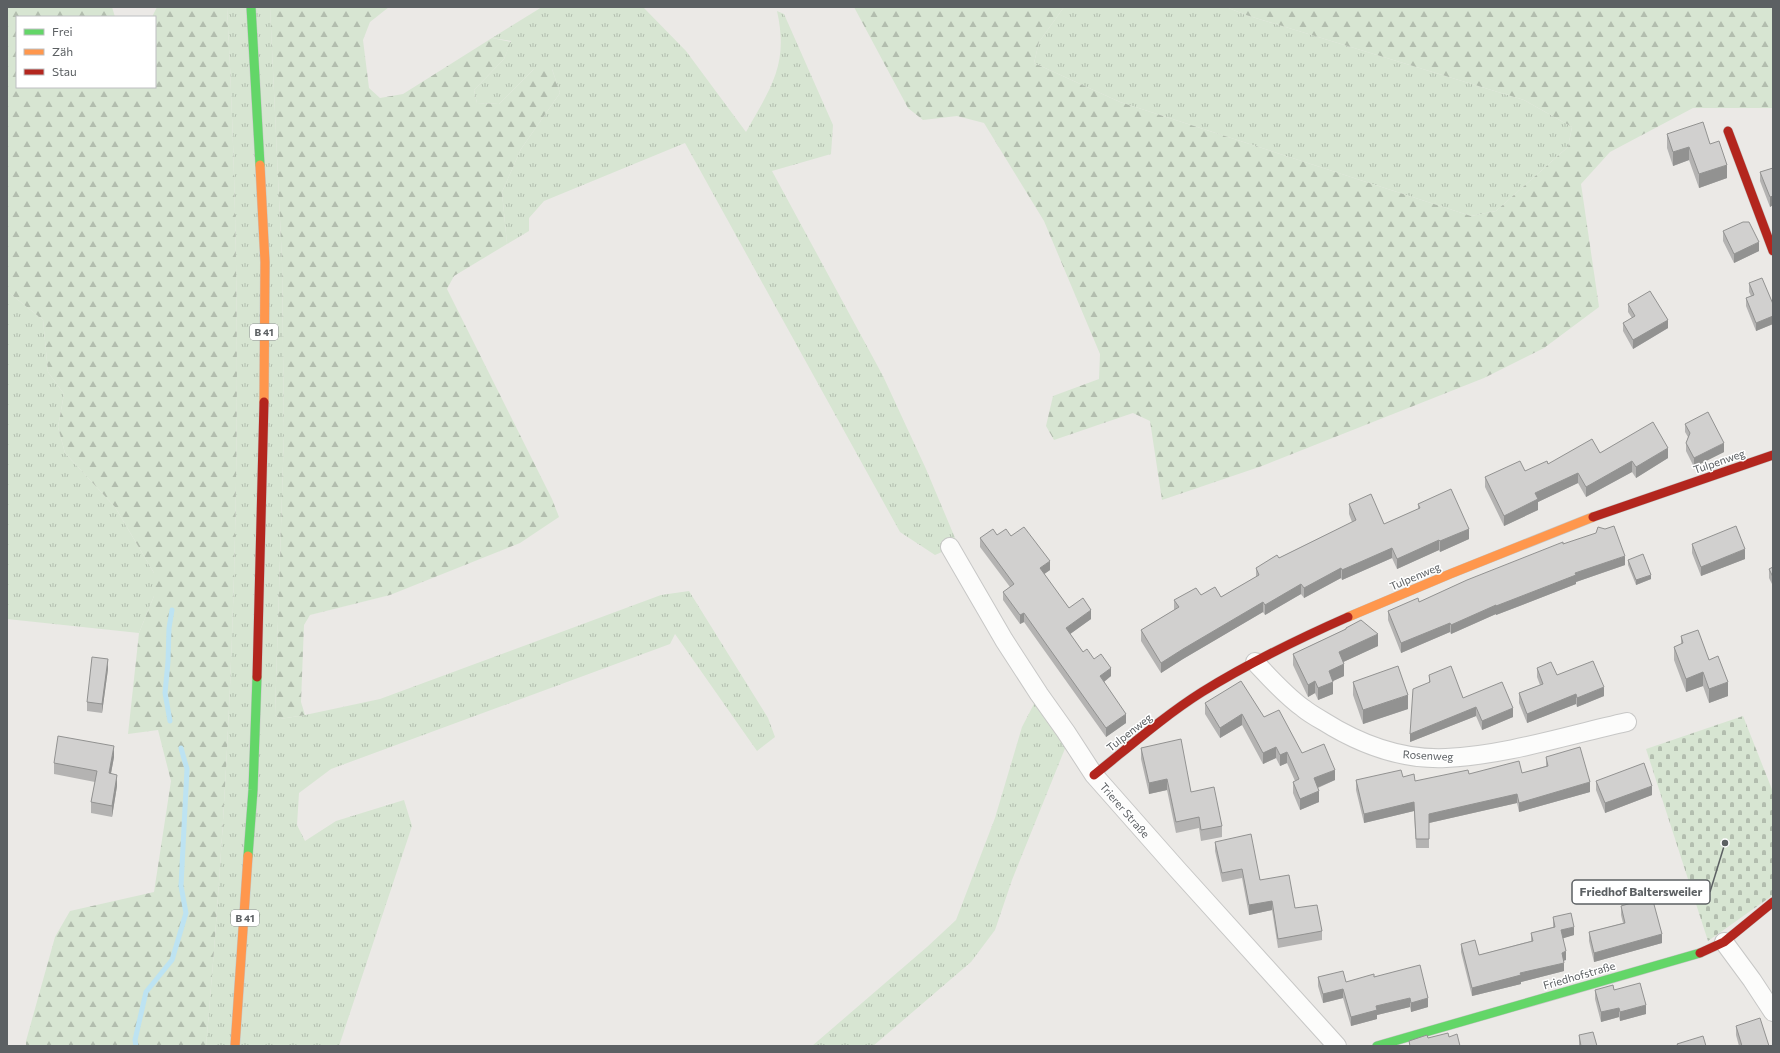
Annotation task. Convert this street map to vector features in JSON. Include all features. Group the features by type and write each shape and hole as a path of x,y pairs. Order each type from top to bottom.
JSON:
{"main road":[{"name":"B 41","path":"234,1046 253,790 264,436 265,262 251,7"},
{"path":"1728,131 1773,251"},
{"name":"Tulpenweg","path":"1094,775 1145,734 1202,692 1298,639 1457,571 1608,511 1773,455"},
{"name":"Friedhofstraße","path":"1377,1046 1697,954 1724,942 1773,902"}],"street":[{"name":"Trierer Straße","path":"950,547 1004,640 1094,775 1337,1046"},
{"name":"Rosenweg","path":"1255,662 1273,682 1303,709 1339,731 1374,748 1410,756 1445,758 1476,755 1523,746 1627,722"},
{"path":"1724,942 1773,1012"}],"green space":[{"path":"7,7 112,7 115,16 16,16 16,88 156,88 156,16 152,16 157,7 227,7 233,137 236,267 237,397 235,527 225,787 217,916 206,1046 26,1046 26,1041 55,937 70,911 154,892 171,781 158,730 128,734 139,633 154,596 154,573 115,507 65,453 58,427 64,394 48,372 43,320 7,291"},
{"path":"227,7 270,7 282,261 284,433 275,715 280,719 380,699 661,595 689,591 768,718 775,737 757,751 675,634 670,644 331,769 299,793 297,825 305,841 336,821 404,800 412,826 339,1046 206,1046 217,916 225,787 235,527 237,397 236,267 233,137"},
{"path":"270,7 389,7 370,22 363,40 369,88 380,98 403,94 492,38 511,42 504,59 474,90 477,103 499,104 534,69 552,69 560,93 521,149 502,192 507,244 454,276 447,289 552,499 559,517 520,543 390,595 310,615 304,625 301,702 305,715 280,719 275,715 284,433 282,261"},
{"path":"542,7 643,7 686,51 746,132 763,102 775,75 781,46 777,11 784,14 833,125 831,154 772,171 883,376 926,469 958,545 935,555 900,532 685,143 544,201 529,218 529,231 507,244 502,192 521,149 560,93 552,69 534,69 499,104 477,103 474,90 504,59 511,41 492,38"},
{"path":"854,7 1064,7 1039,42 1034,63 1120,102 1471,216 1496,211 1568,147 1572,127 1524,100 1246,15 1226,7 1773,7 1773,108 1693,108 1610,152 1581,184 1599,307 1544,348 1484,378 1262,466 1162,500 1150,421 1133,413 1054,440 1046,426 1053,396 1099,379 1100,354 1044,221 984,123 957,116 923,120 908,108"},
{"path":"1064,7 1226,7 1246,15 1524,100 1572,127 1568,147 1496,211 1471,216 1120,102 1034,63 1039,42"},
{"path":"7,291 43,320 48,372 64,394 58,427 65,453 115,507 154,573 154,596 139,633 7,619"},
{"path":"1035,702 1066,746 1012,880 995,930 971,962 873,1046 812,1046 927,947 956,920 995,818 1022,727"},
{"path":"1743,716 1773,792 1773,895 1708,941 1646,749"}],"building":[{"path":"1703,122 1710,144 1719,141 1727,165 1699,174 1689,147 1673,152 1667,134"},
{"path":"1773,168 1773,196 1770,197 1760,172"},
{"path":"1743,222 1749,222 1759,242 1734,254 1723,231"},
{"path":"1762,278 1773,304 1773,316 1756,323 1746,298 1754,295 1749,283"},
{"path":"1650,291 1668,320 1633,340 1623,323 1635,316 1628,304"},
{"path":"1708,412 1724,443 1694,458 1686,443 1690,433 1685,424"},
{"path":"1653,422 1668,448 1636,467 1632,461 1586,487 1578,473 1535,493 1538,499 1504,516 1485,477 1520,461 1525,471 1547,461 1548,464 1592,439 1600,453"},
{"path":"1451,489 1469,529 1440,541 1439,540 1397,559 1392,548 1342,570 1341,568 1304,588 1301,584 1265,605 1263,602 1161,663 1141,630 1179,607 1174,600 1196,588 1201,595 1215,587 1221,597 1259,575 1256,568 1277,555 1279,558 1356,520 1349,504 1371,494 1384,524 1420,508 1418,504"},
{"path":"1614,526 1625,556 1575,573 1576,575 1496,605 1451,625 1450,623 1401,643 1388,611 1418,598 1419,602 1467,580 1563,542 1563,544 1596,533 1598,527 1605,529"},
{"path":"1736,526 1745,549 1701,567 1692,544"},
{"path":"1024,527 1050,561 1040,568 1069,608 1083,598 1091,610 1066,628 1083,652 1087,649 1094,659 1101,654 1111,668 1100,676 1126,714 1106,728 1024,613 1020,615 1003,592 1014,584 980,538 993,529 997,535 1006,529 1011,536"},
{"path":"1643,554 1651,575 1636,580 1628,560"},
{"path":"1773,567 1773,577 1769,569"},
{"path":"1361,620 1378,634 1339,652 1344,664 1329,671 1333,682 1318,688 1315,681 1308,685 1293,654 1346,629"},
{"path":"1698,630 1709,660 1718,656 1728,682 1709,689 1703,672 1686,679 1674,647 1683,643 1681,636"},
{"path":"92,657 108,659 102,704 87,702"},
{"path":"1593,661 1604,687 1577,698 1576,694 1527,714 1519,693 1543,684 1537,668 1551,662 1557,675"},
{"path":"1398,666 1408,695 1363,710 1353,682"},
{"path":"1451,666 1463,698 1502,682 1513,708 1482,721 1476,707 1410,734 1413,689 1430,682 1429,675"},
{"path":"1241,681 1264,717 1279,710 1302,753 1324,744 1335,770 1314,778 1319,791 1300,799 1293,782 1299,779 1287,752 1280,755 1276,747 1263,753 1242,714 1220,728 1205,703"},
{"path":"58,736 114,746 109,773 117,775 112,806 91,802 97,771 54,763"},
{"path":"1181,739 1191,792 1214,787 1222,826 1201,830 1199,817 1176,822 1167,779 1149,783 1141,748"},
{"path":"1580,747 1590,782 1519,803 1517,794 1429,814 1429,839 1416,839 1414,802 1364,814 1356,780 1401,770 1403,777 1414,774 1415,781 1468,770 1469,774 1519,761 1522,773 1548,766 1546,757"},
{"path":"1644,763 1652,786 1605,803 1596,781"},
{"path":"1251,834 1260,880 1289,875 1295,908 1317,905 1322,931 1278,939 1272,901 1249,905 1242,869 1222,873 1215,842"},
{"path":"1652,897 1662,934 1594,953 1589,932 1625,923 1621,906"},
{"path":"1571,913 1574,927 1561,930 1566,951 1562,953 1564,963 1520,973 1521,975 1472,988 1461,944 1475,940 1479,955 1533,941 1531,933 1555,927 1553,917"},
{"path":"1420,965 1428,998 1411,1003 1410,998 1376,1006 1377,1010 1351,1017 1343,989 1323,994 1318,977 1343,971 1346,982 1374,974 1374,977"},
{"path":"1640,983 1646,1005 1620,1012 1619,1008 1601,1012 1595,990 1613,985 1614,990"},
{"path":"1760,1018 1769,1046 1742,1046 1736,1026"},
{"path":"1593,1032 1597,1046 1581,1046 1579,1035"},
{"path":"1448,1033 1449,1037 1457,1034 1460,1046 1410,1046 1409,1041 1427,1035 1428,1038"},
{"path":"1703,1036 1706,1046 1678,1046 1677,1044"}],"waterway":[{"path":"170,721 165,693 169,628 172,610"},
{"path":"136,1046 135,1040 146,992 172,960 186,913 181,886 187,769 181,748"}],"traffic: fast":[{"path":"251,7 260,165"},
{"path":"248,856 253,790 257,677"},
{"path":"1377,1046 1700,953"}],"traffic: slow":[{"path":"260,165 265,262 264,402"},
{"path":"1348,617 1450,574 1593,517"},
{"path":"235,1046 248,856"}],"traffic: jam":[{"path":"1728,131 1773,251"},
{"path":"257,677 264,402"},
{"path":"1593,517 1773,455"},
{"path":"1094,775 1160,721 1202,692 1274,652 1348,617"},
{"path":"1700,953 1724,942 1773,902"}],"place":[{"name":"Friedhof Baltersweiler","path":"1725,843"}]}
